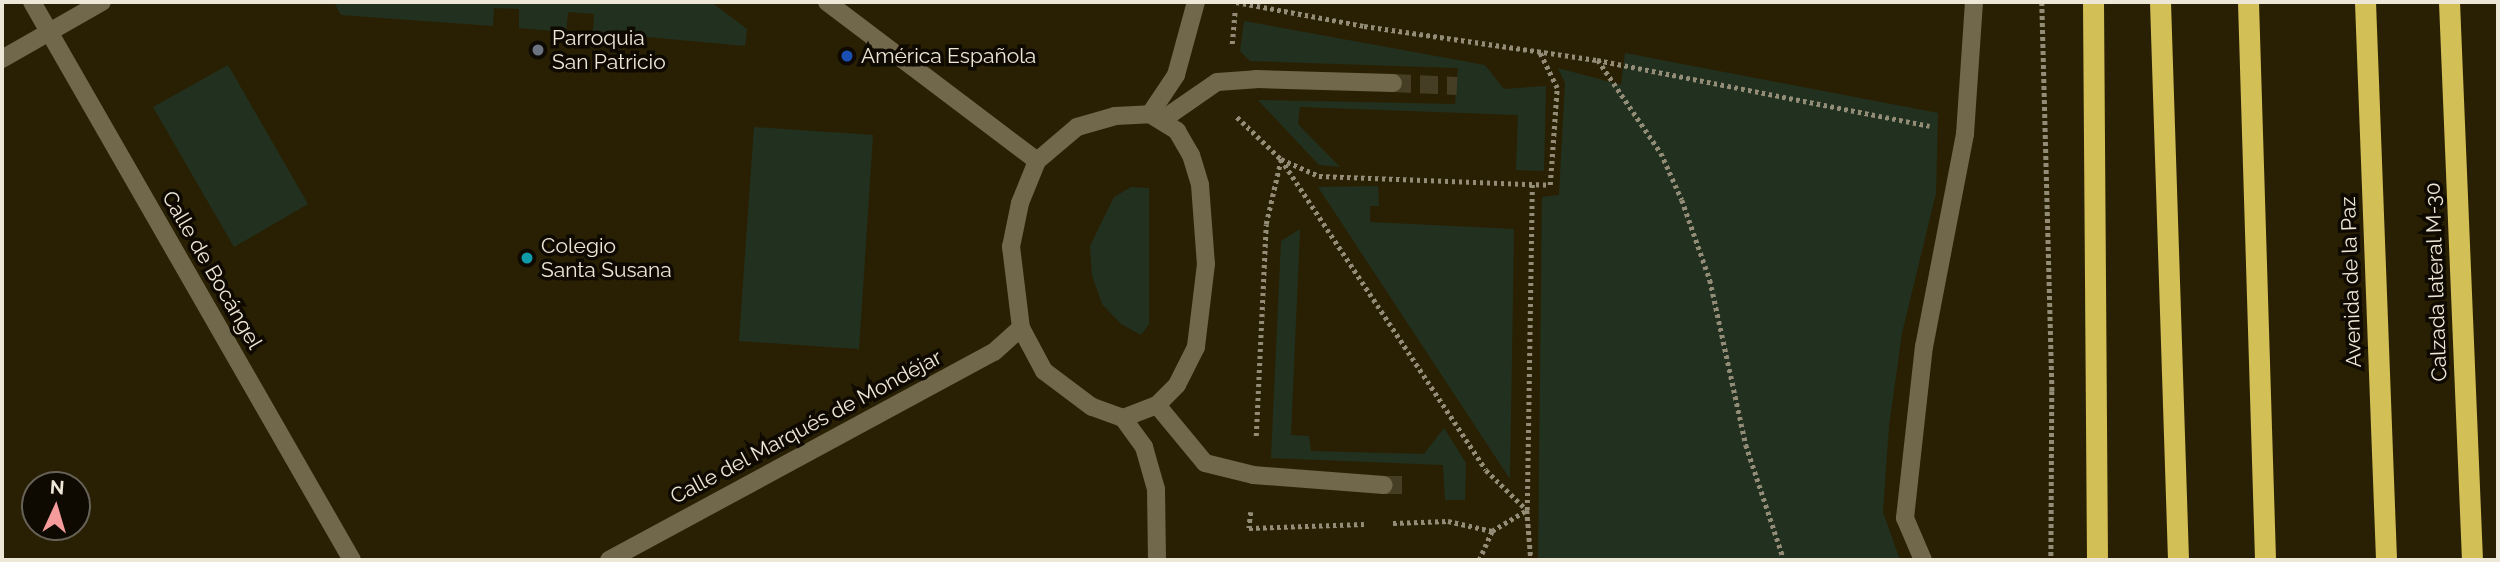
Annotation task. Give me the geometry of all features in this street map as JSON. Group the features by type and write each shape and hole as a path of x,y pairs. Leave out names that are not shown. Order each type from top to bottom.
{"highway":[{"path":"2093,2 2097,560"},
{"path":"2160,2 2178,560"},
{"path":"2248,2 2265,560"},
{"name":"Avenida de la Paz","path":"2365,2 2386,560"},
{"name":"Calzada lateral M-30","path":"2449,2 2472,560"}],"street":[{"name":"Calle de Bocángel","path":"32,2 352,560"},
{"path":"2,59 102,2"},
{"path":"827,2 1037,161"},
{"path":"1156,117 1176,75 1196,2"},
{"path":"1923,560 1905,518 1924,347 1965,134 1974,2"},
{"path":"1157,560 1156,489 1144,447 1123,418 1092,407 1044,371 1021,328 1011,247 1020,203 1037,161 1077,127 1115,116 1156,117 1217,82 1256,79 1393,83"},
{"path":"1123,418 1157,405 1177,385 1196,347 1206,264 1200,185 1191,155 1177,131 1156,117"},
{"name":"Calle del Marqués de Mondéjar","path":"609,560 994,352 1021,328"},
{"path":"1157,405 1205,463 1253,475 1384,485"}],"path":[{"path":"1236,2 1540,53 1597,60 1898,119"},
{"path":"2042,2 2052,391 2051,560"},
{"path":"1249,528 1266,224 1281,159 1319,176 1550,184 1557,88 1540,53"},
{"path":"1597,60 1661,153 1682,200 1710,280 1746,445 1784,560"},
{"path":"1531,560 1527,510 1532,183"},
{"path":"1301,185 1486,470 1527,510"},
{"path":"1479,560 1492,531 1527,510"}],"green space":[{"path":"334,2 711,2 747,29 745,46 593,32 594,14 568,12 566,32 519,28 519,9 494,8 493,26 341,15"},
{"path":"1244,21 1485,65 1504,89 1546,86 1544,171 1516,170 1518,115 1300,107 1298,124 1340,167 1319,165 1258,100 1455,104 1458,68 1250,61 1240,51"},
{"path":"1625,53 1938,113 1936,193 1902,333 1889,426 1883,512 1900,560 1538,560 1542,197 1559,195 1565,83 1558,68 1621,85"},
{"path":"228,65 308,204 234,247 153,107"},
{"path":"754,127 873,135 859,349 739,341"},
{"path":"1378,186 1379,206 1370,206 1370,222 1514,229 1510,479 1318,187"},
{"path":"1131,187 1149,188 1149,324 1141,335 1121,324 1102,304 1092,275 1090,246 1114,197"},
{"path":"1300,229 1291,435 1309,436 1311,451 1424,454 1444,428 1466,463 1465,500 1445,500 1443,465 1271,458 1281,241"}],"tunnel":[{"path":"1393,83 1457,86"},
{"path":"1384,485 1411,485"}],"place":[{"name":"Parroquia San Patricio","path":"538,50"},
{"name":"América Española","path":"847,56"},
{"name":"Colegio Santa Susana","path":"527,258"}]}
